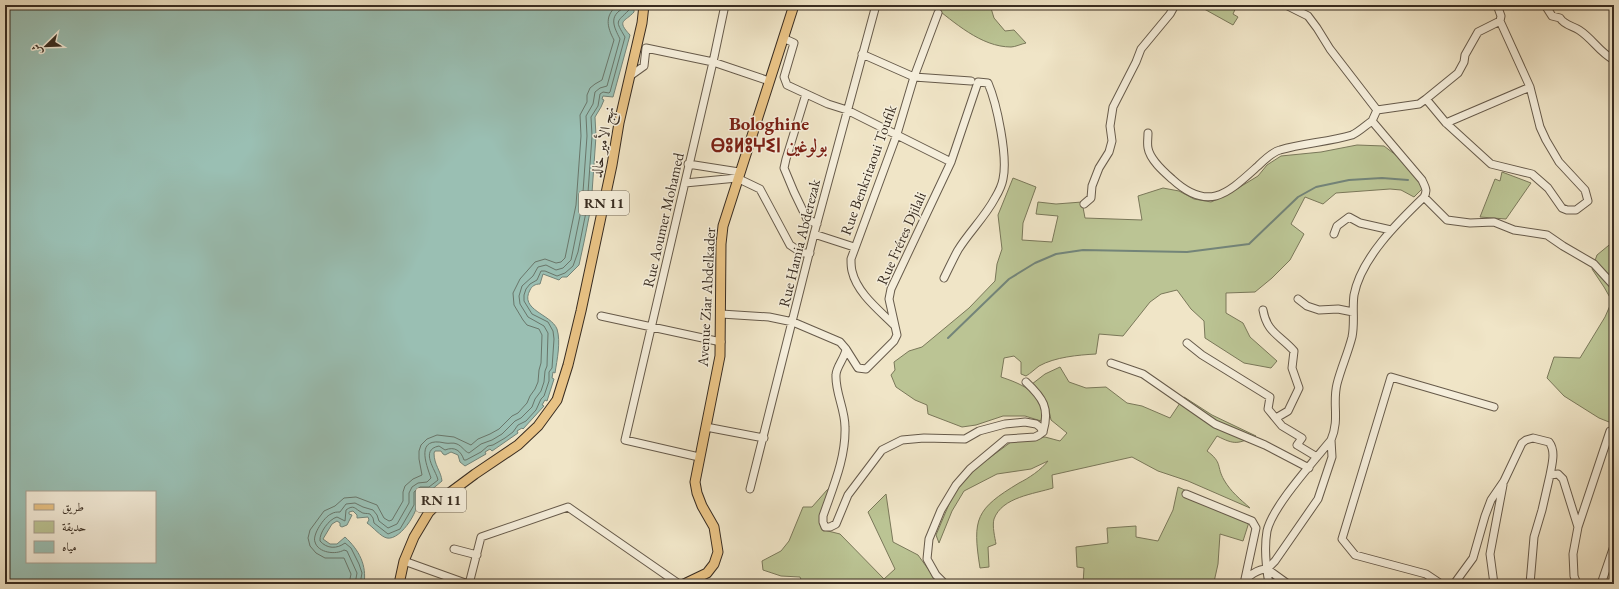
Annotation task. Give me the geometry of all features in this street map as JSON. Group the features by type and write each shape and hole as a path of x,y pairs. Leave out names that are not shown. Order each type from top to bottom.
{"main road":[{"name":"نهج الأمير خالد","path":"404,561 414,536 429,512 444,497 518,445 538,426 557,400 568,365 581,312 642,23 644,5"},
{"name":"Avenue Ziar Abdelkader","path":"684,584 707,573 716,558 717,546 714,527 702,506 697,494 695,482 720,356 722,226 794,5"},
{"name":"RN 11","path":"399,584 404,561"}],"street":[{"name":"Rue Aoumer Mohamed","path":"699,457 625,440 725,5"},
{"name":"Rue Hamia Abderezak","path":"750,489 814,234 876,5"},
{"path":"1084,204 1091,198 1092,186 1099,168 1109,152 1112,141 1110,126 1113,107 1136,62 1140,49 1170,14 1175,5"},
{"path":"1286,5 1308,16 1334,54 1377,110"},
{"path":"1426,99 1446,123 1492,164 1532,174 1548,188 1562,208 1576,210 1588,201 1585,190 1554,156 1540,126 1530,87 1500,21 1501,16 1497,5"},
{"path":"1545,5 1552,16 1560,18 1562,21 1580,31 1604,55 1614,60"},
{"name":"Rue Benkritaoui Toufik","path":"894,326 865,295 856,282 852,271 851,258 897,134 914,77 938,13"},
{"path":"1377,110 1419,104 1426,99 1458,73 1471,41 1478,32 1500,21"},
{"path":"783,38 794,43 784,77 784,81 787,85 828,104 847,110 951,162"},
{"path":"630,76 644,66 646,48 713,62 769,82"},
{"path":"862,54 914,77 988,83 992,92 1002,140 1003,178 995,198 984,217 958,250 944,278"},
{"name":"Rue Fréres Djilali","path":"846,349 858,368 866,368 894,341 896,335 889,299 891,289 951,162 975,81"},
{"path":"1446,123 1530,87"},
{"path":"806,94 784,168 808,219 817,224"},
{"path":"1148,133 1148,149 1154,160 1170,178 1193,194 1205,197 1217,196 1228,192 1264,160 1278,150 1353,134 1372,121 1377,110"},
{"path":"1269,584 1266,543 1270,522 1277,508 1331,440 1335,430 1336,418 1334,399 1337,384 1352,338 1354,326 1354,295 1359,278 1391,230 1424,197 1426,193 1426,188 1422,180 1372,121"},
{"path":"688,164 738,175 760,189 783,236 790,245 802,253 810,253"},
{"path":"685,183 738,175"},
{"path":"1424,197 1446,220 1470,223 1494,222 1514,230 1547,236 1594,264 1614,286"},
{"path":"1334,234 1337,226 1349,217 1360,223 1391,230"},
{"path":"814,234 854,247"},
{"path":"1298,299 1307,306 1319,310 1338,309 1353,312"},
{"path":"1263,310 1269,328 1294,351 1292,368 1299,388 1288,412 1276,418"},
{"path":"721,314 769,317 793,322 840,342 846,349 845,356 836,374 845,426 844,450 837,479 824,516 823,522 825,527 830,527 836,524 848,495 882,450 902,440 924,438 965,439 979,431 1005,424 1025,422 1036,424 1043,432"},
{"path":"601,316 721,342"},
{"path":"1187,343 1202,355 1270,397 1268,409 1282,426 1302,438 1297,445 1317,458"},
{"path":"1111,363 1143,374 1215,424 1265,445 1309,468"},
{"path":"1441,584 1426,574 1355,555 1342,539 1391,377 1494,407"},
{"path":"945,584 936,575 928,559 929,539 941,510 956,485 970,470 1006,439 1035,437 1043,432 1047,419 1045,408 1038,393 1026,382"},
{"path":"706,427 764,438"},
{"path":"1577,584 1574,576 1573,554 1578,527 1610,431"},
{"path":"1454,584 1473,558 1491,500 1504,481 1522,443 1533,438 1550,442 1553,446 1550,475 1534,537 1530,584"},
{"path":"1244,582 1261,569 1267,568 1275,561 1318,499 1332,458 1331,440"},
{"path":"1550,475 1558,474 1563,479 1578,527"},
{"path":"1494,584 1490,554 1504,481"},
{"path":"1186,494 1252,521 1255,524 1256,528 1244,582"},
{"path":"404,561 468,584 478,555 481,537 568,507 684,584"},
{"path":"1601,584 1614,546"},
{"path":"454,549 478,555"},
{"path":"1267,568 1278,584"},
{"path":"1267,568 1288,584"}],"green space":[{"path":"932,5 990,5 994,18 1005,31 1014,30 1026,43 1011,47 989,43 959,26"},
{"path":"1197,5 1237,5 1233,14 1238,17 1233,25"},
{"path":"1357,145 1384,146 1405,162 1421,179 1422,189 1414,197 1401,190 1390,189 1336,193 1323,204 1305,197 1291,224 1304,234 1290,260 1255,292 1226,293 1226,313 1243,323 1250,337 1277,361 1271,368 1244,363 1205,338 1204,321 1191,309 1177,290 1161,294 1150,302 1123,336 1099,334 1096,354 1052,360 1039,366 1026,376 1021,374 1021,362 1014,356 1004,358 1001,377 1017,383 1037,397 1042,412 1041,421 1025,416 1003,416 976,425 962,427 928,414 927,405 915,400 896,387 891,375 895,370 894,362 909,351 922,347 969,308 995,281 997,264 1002,249 998,215 1013,178 1036,187 1023,223 1022,240 1052,242 1058,216 1036,214 1038,202 1056,204 1082,202 1085,218 1142,220 1138,196 1163,188 1179,191 1194,199 1211,202 1230,193 1258,176 1267,165 1281,156 1321,152"},
{"path":"1502,172 1531,183 1506,219 1480,217 1495,179 1500,181"},
{"path":"1614,241 1614,424 1599,418 1564,396 1547,378 1554,357 1580,358 1605,317 1612,301 1592,269 1597,255"},
{"path":"1060,367 1069,382 1086,388 1106,387 1127,403 1142,406 1170,418 1184,397 1212,415 1256,436 1240,442 1232,442 1217,436 1207,451 1217,462 1224,480 1230,488 1250,508 1188,481 1158,471 1132,457 1052,475 1053,488 1019,498 1004,506 998,512 993,522 996,544 988,547 989,567 980,568 977,526 980,516 994,500 1035,474 1048,461 1031,469 997,474 964,491 952,511 939,543 936,535 955,490 966,470 984,462 1015,439 1045,437 1060,441 1067,433 1051,420 1045,400 1032,384 1045,374"},
{"path":"832,487 822,508 821,517 824,530 840,534 884,579 895,569 868,512 886,494 893,542 918,555 939,584 803,584 800,577 781,576 763,570 762,561 781,551 789,541 803,507 812,507 827,490"},
{"path":"1178,487 1250,519 1243,541 1220,534 1218,564 1214,582 1234,584 1083,584 1084,568 1077,567 1076,547 1108,543 1107,528 1136,526 1136,537 1158,541 1173,510"}],"water":[{"path":"5,5 634,5 634,12 623,22 623,26 630,35 613,97 603,96 602,99 604,100 595,117 596,136 591,207 579,265 567,277 562,277 559,280 543,274 540,284 532,287 528,297 532,307 554,324 558,334 559,340 555,373 553,372 552,378 554,379 547,401 545,400 542,405 544,406 523,429 522,428 517,431 518,433 492,451 490,449 485,452 486,454 465,466 460,462 458,455 451,452 445,455 441,451 435,451 435,461 442,481 430,491 421,491 417,495 417,507 410,522 404,529 393,537 387,538 382,536 367,523 369,520 368,517 357,518 357,515 353,511 349,512 349,514 352,515 347,525 342,527 337,521 332,524 323,539 330,544 337,544 345,537 350,542 361,558 363,564 365,577 364,584 5,584"}],"waterway":[{"path":"948,338 1009,279 1035,263 1056,254 1083,250 1187,252 1249,244 1298,197 1316,187 1349,180 1382,178 1408,180"}],"district":[{"name":"Bologhine ⴱⵓⵍⵓⵖⵉⵏ بولوغين","path":"769,134"}]}
